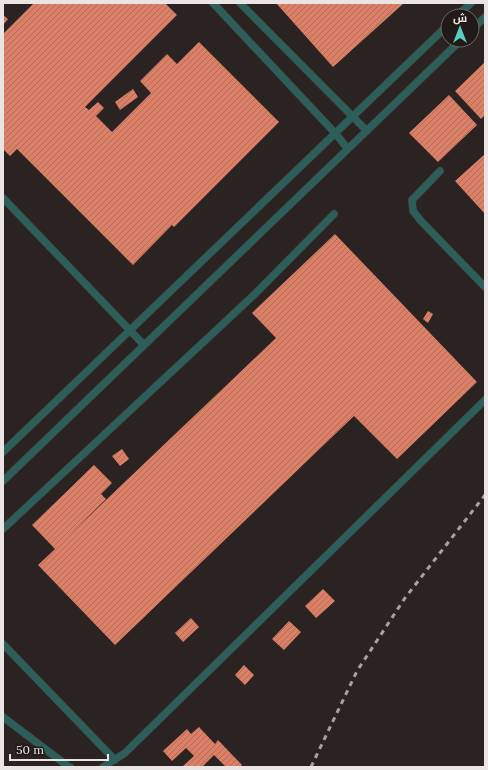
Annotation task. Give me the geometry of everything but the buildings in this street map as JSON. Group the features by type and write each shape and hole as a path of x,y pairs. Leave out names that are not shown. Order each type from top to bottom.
{"lane":[{"path":"213,3 335,133 348,149"},
{"path":"240,3 367,131"},
{"path":"3,452 440,32"},
{"path":"3,481 453,48"},
{"path":"440,172 412,200 414,212 485,287"},
{"path":"3,198 144,345"},
{"path":"3,529 255,294 334,214"},
{"path":"103,767 125,753 485,400"},
{"path":"3,644 115,760"},
{"path":"3,717 70,767"}],"railway":[{"path":"311,767 357,671 405,598 485,495"}]}
